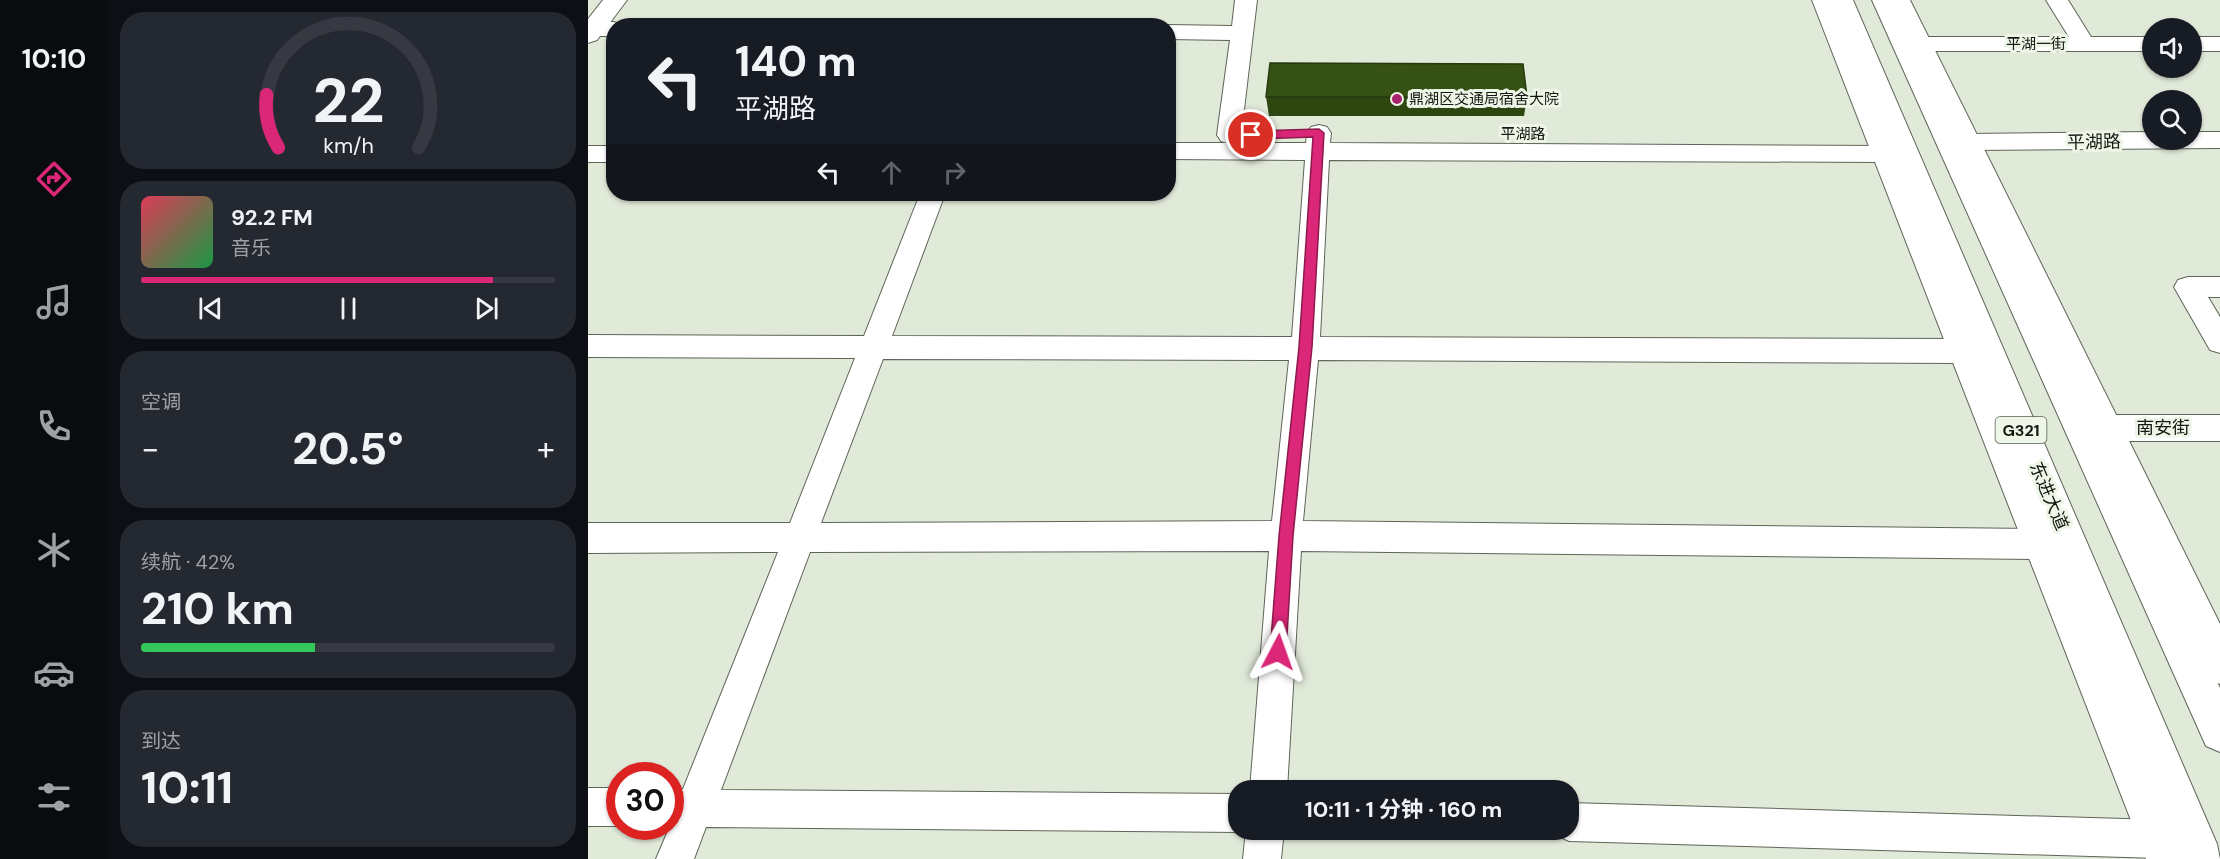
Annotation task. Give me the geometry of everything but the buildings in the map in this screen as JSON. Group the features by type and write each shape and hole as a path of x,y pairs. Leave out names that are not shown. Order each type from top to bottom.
{"main road":[{"path":"595,31 615,0"},
{"path":"1824,0 2163,849"},
{"name":"东进大道","path":"1841,0 2202,859"},
{"name":"G321","path":"1884,0 2220,732"},
{"path":"1898,0 2220,665"}],"street":[{"path":"1229,135 1246,0"},
{"path":"2057,0 2084,44"},
{"path":"1176,32 1241,33"},
{"name":"平湖一街","path":"1919,44 2142,44"},
{"path":"2202,44 2220,44"},
{"path":"1176,135 1229,135 1318,142"},
{"path":"588,137 606,137"},
{"name":"平湖路","path":"1972,150 2220,140"},
{"path":"1269,780 1286,536 1305,347 1318,142"},
{"path":"1176,151 1318,142 1881,145"},
{"name":"平湖路","path":"1972,150 2220,155"},
{"path":"588,154 606,154"},
{"path":"684,806 799,537 930,201"},
{"path":"2220,287 2188,287 2220,342"},
{"path":"588,346 1963,351"},
{"name":"南安街","path":"2105,428 2220,428"},
{"path":"588,538 1286,536 2041,544"},
{"path":"588,807 606,807"},
{"path":"684,808 1228,813"},
{"path":"1579,822 2163,849"},
{"path":"675,859 678,840"},
{"path":"1262,859 1264,840"}],"place":[{"name":"鼎湖区交通局宿舍大院","path":"1397,99"}],"route":[{"path":"1251,135 1319,133 1305,347 1286,536 1278,652"}]}
